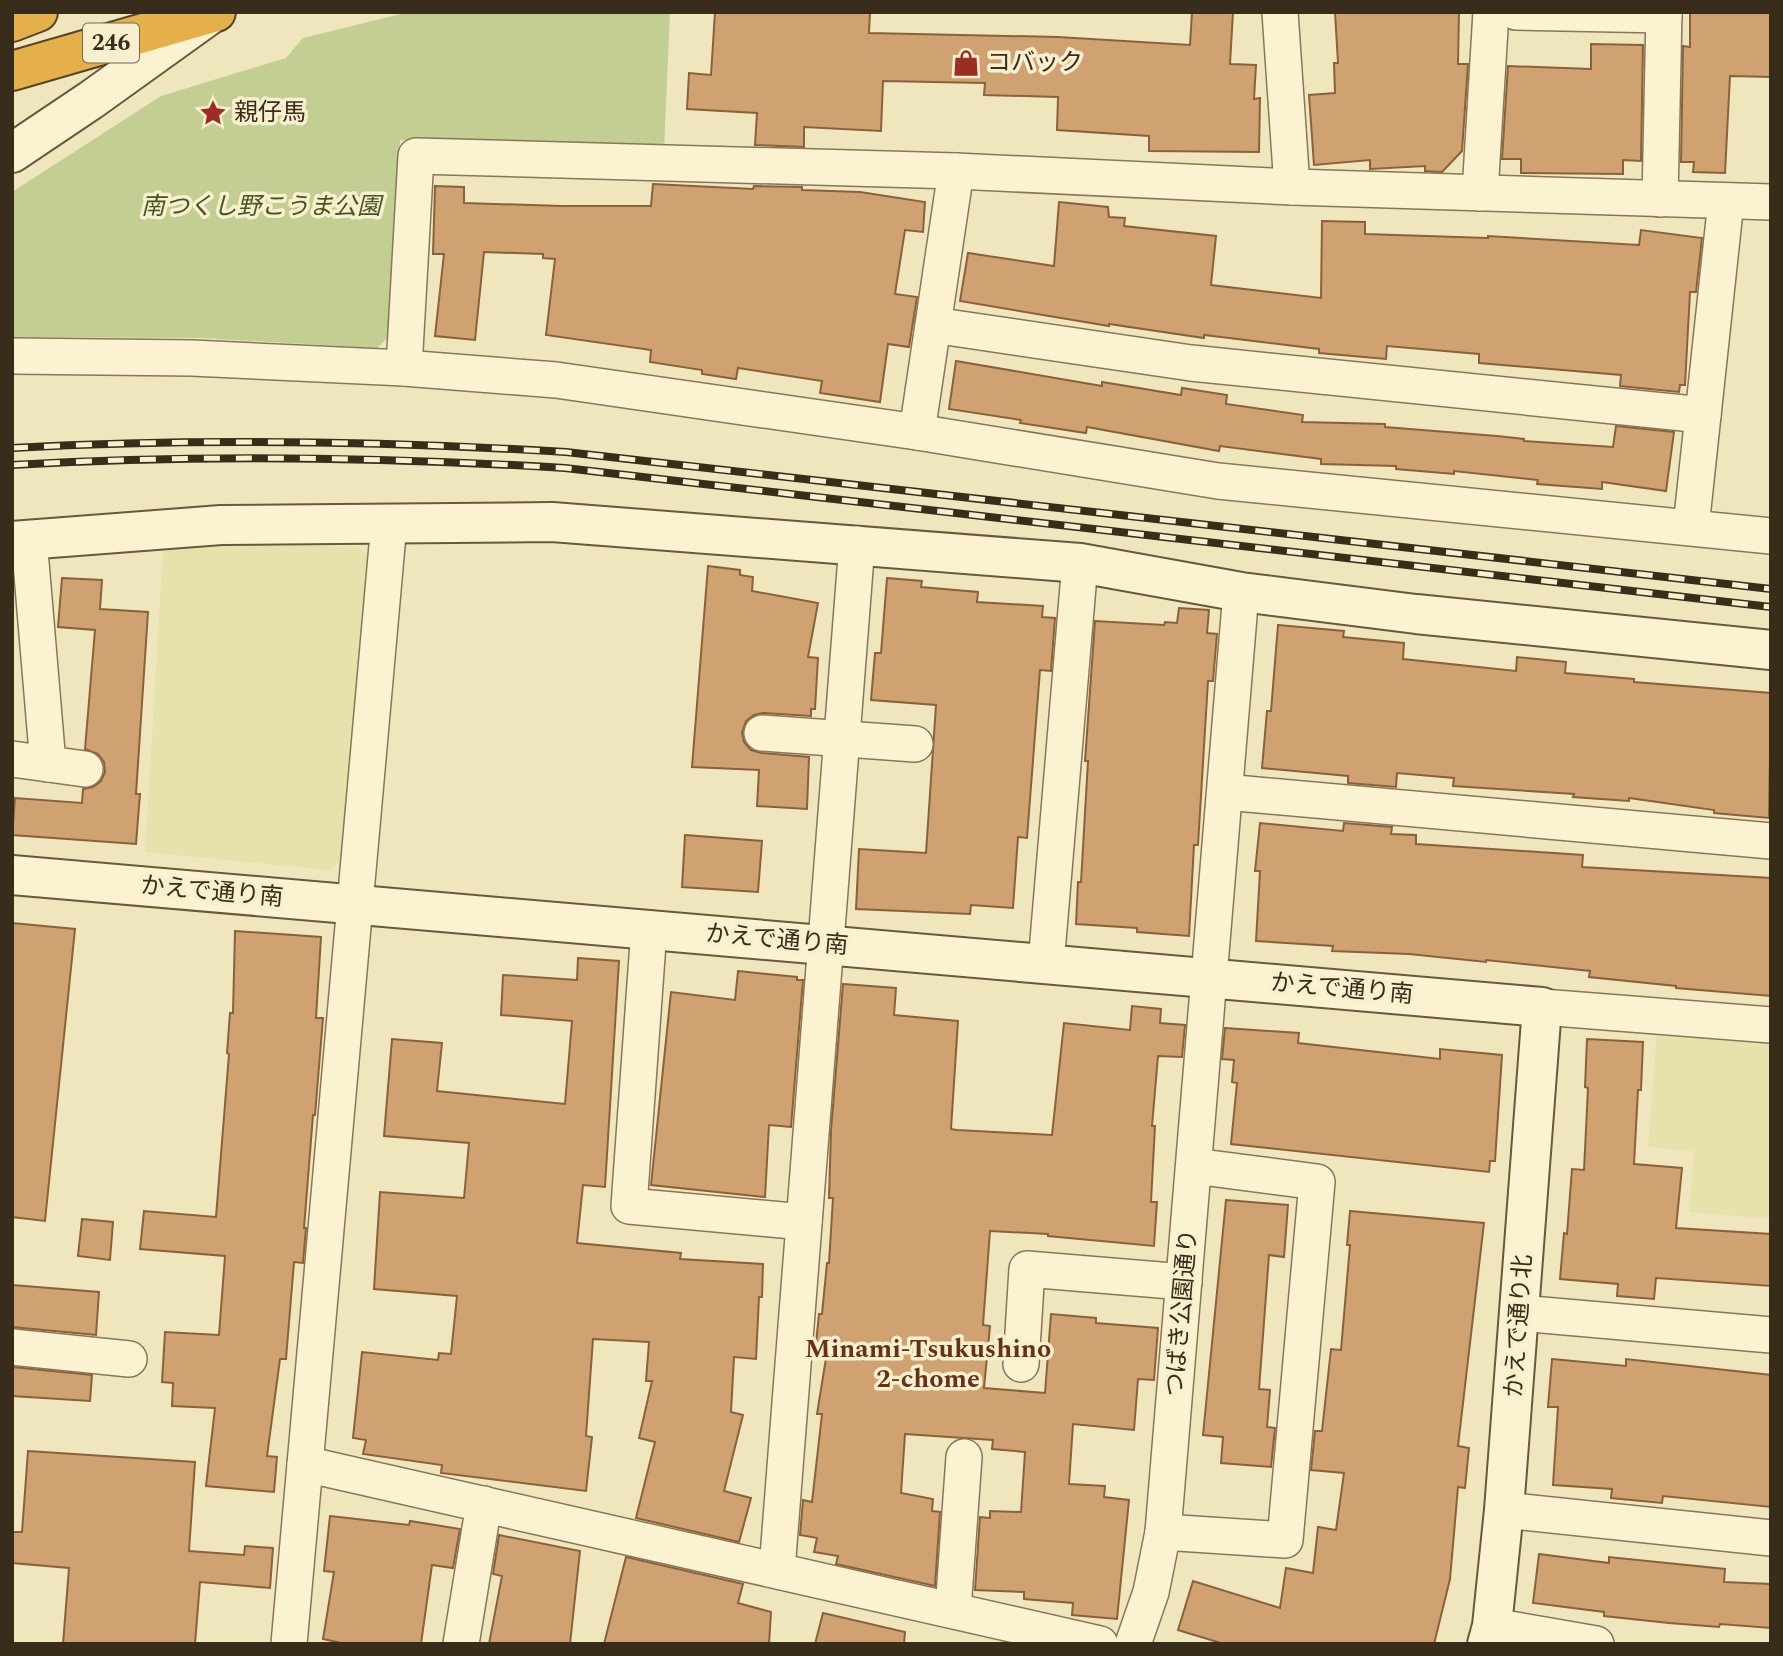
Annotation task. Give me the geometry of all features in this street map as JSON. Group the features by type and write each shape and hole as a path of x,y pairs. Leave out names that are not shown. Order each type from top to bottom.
{"highway":[{"path":"12,22 38,12"},
{"name":"246","path":"12,71 213,13"}],"street":[{"path":"1280,12 1292,187"},
{"path":"1480,193 1491,12"},
{"path":"1516,12 1664,13 1660,199"},
{"path":"12,153 213,13"},
{"path":"404,368 416,156 956,171 1292,187 1771,202"},
{"path":"917,432 956,171"},
{"path":"1691,527 1726,201"},
{"path":"933,325 1191,363 1703,415"},
{"path":"12,356 192,358 404,368 556,380 917,432 1218,481 1771,536"},
{"path":"48,764 21,540 221,525 552,522 857,544 1080,563 1241,592 1416,614 1771,650"},
{"path":"289,1644 388,523"},
{"path":"778,1570 857,544"},
{"path":"1046,964 1080,563"},
{"name":"つばき公園通り","path":"1133,1644 1151,1592 1163,1532 1241,592"},
{"path":"762,733 915,744"},
{"path":"12,759 85,769"},
{"path":"1225,792 1771,841"},
{"name":"かえで通り南","path":"12,875 1542,1007"},
{"path":"649,929 629,1206 804,1222"},
{"path":"1542,1007 1771,1025"},
{"name":"かえで通り北","path":"1489,1635 1504,1510 1542,1007"},
{"path":"1163,1532 1285,1541 1317,1182 1194,1166"},
{"path":"1021,1364 1027,1269 1184,1282"},
{"path":"1520,1314 1771,1335"},
{"path":"12,1347 129,1359"},
{"path":"953,1610 964,1457"},
{"path":"305,1464 1100,1644"},
{"path":"461,1644 484,1504"},
{"path":"1504,1510 1771,1538"},
{"path":"1489,1635 1596,1644"}],"shaded area":[{"path":"209,546 358,546 368,555 340,862 328,870 145,852 163,551"},
{"path":"1657,1031 1771,1040 1771,1219 1689,1212 1694,1151 1648,1147"}],"green space":[{"name":"南つくし野こうま公園","path":"409,12 670,12 664,149 400,140 388,337 377,348 200,338 12,337 12,192 161,96 286,58 303,38"}],"building":[{"path":"715,12 870,12 869,33 1058,37 1190,45 1192,12 1233,12 1230,64 1256,65 1254,99 1260,98 1259,152 1149,151 1149,136 1057,130 1058,97 984,95 985,83 883,81 881,131 804,127 804,147 755,145 757,113 687,109 689,73 711,75"},
{"path":"1335,12 1459,12 1458,64 1468,64 1462,151 1442,172 1425,171 1425,166 1370,169 1370,160 1314,165 1309,95 1335,93 1334,63 1338,63"},
{"path":"1690,12 1771,12 1771,77 1730,76 1725,173 1693,172 1694,162 1681,162 1683,46 1690,47"},
{"path":"1591,44 1643,45 1641,161 1623,160 1623,174 1521,173 1521,159 1502,159 1508,66 1591,69"},
{"path":"653,184 753,189 754,186 802,187 802,190 860,192 925,202 923,232 905,230 895,294 917,297 909,347 888,344 880,402 820,393 822,381 738,368 736,379 702,374 702,370 650,362 651,350 546,335 555,259 543,258 543,254 484,252 475,340 435,336 444,254 433,254 435,186 464,187 464,203 651,206"},
{"path":"1059,202 1108,207 1109,217 1125,218 1124,226 1216,236 1211,285 1321,298 1322,221 1365,222 1365,234 1488,236 1639,245 1641,230 1702,238 1696,292 1690,292 1685,385 1680,385 1679,392 1620,386 1621,375 1479,363 1479,354 1387,346 1386,359 1319,353 1319,349 1109,326 960,301 968,253 1054,266"},
{"path":"956,361 1102,386 1102,382 1181,395 1182,388 1227,395 1226,404 1303,415 1302,422 1385,424 1385,427 1613,447 1616,426 1674,432 1666,491 1602,482 1602,489 1537,484 1538,480 1454,471 1454,474 1396,469 1396,466 1321,464 1321,459 1220,446 1219,451 1087,427 1086,433 1020,423 1021,420 949,409"},
{"path":"708,566 740,570 740,575 753,577 752,591 818,603 808,657 818,658 815,709 811,709 811,716 763,713 754,715 746,721 742,732 744,742 751,750 809,757 807,809 757,806 759,770 692,767"},
{"path":"62,578 102,580 100,609 148,612 136,794 140,794 136,844 12,835 15,798 82,803 83,789 93,787 101,781 105,772 104,762 98,754 85,749 95,630 58,627"},
{"path":"887,578 922,581 921,587 978,592 977,602 1043,606 1042,617 1055,618 1051,671 1040,670 1027,838 1018,837 1013,908 971,905 970,914 856,909 859,849 926,853 936,705 871,700 875,653 881,653"},
{"path":"1179,608 1209,610 1207,633 1217,634 1213,681 1208,681 1198,845 1194,845 1189,936 1137,932 1137,928 1076,924 1078,882 1081,882 1088,761 1085,761 1095,621 1164,625 1165,622 1177,623"},
{"path":"1278,625 1344,631 1343,637 1404,643 1403,659 1516,671 1517,657 1566,662 1565,673 1634,679 1634,682 1771,693 1769,818 1714,813 1714,810 1629,798 1629,801 1573,797 1574,794 1453,786 1454,778 1397,773 1396,787 1348,783 1348,776 1262,768 1267,711 1271,711"},
{"path":"1260,823 1343,831 1344,823 1392,827 1391,834 1416,835 1416,844 1583,855 1582,867 1771,878 1771,996 1589,977 1590,971 1409,954 1332,951 1333,946 1256,941 1260,871 1255,871"},
{"path":"685,835 762,841 758,892 682,887"},
{"path":"12,923 75,929 45,1221 12,1217"},
{"path":"235,931 321,937 316,1018 323,1018 303,1263 294,1262 286,1359 280,1359 267,1456 277,1457 274,1492 206,1486 215,1408 172,1406 173,1383 162,1382 165,1332 219,1335 225,1256 140,1249 144,1211 216,1217 230,1013 233,1013"},
{"path":"578,958 619,961 605,1187 583,1185 577,1243 681,1253 680,1259 763,1264 756,1359 734,1357 731,1412 743,1415 724,1491 751,1498 739,1542 636,1518 655,1442 639,1438 652,1381 646,1381 649,1342 593,1339 586,1436 592,1437 586,1491 441,1473 442,1465 363,1454 366,1440 353,1438 362,1352 438,1360 439,1353 451,1354 457,1296 374,1289 380,1192 464,1198 469,1143 384,1136 392,1039 442,1043 437,1091 565,1104 572,1021 501,1015 503,975 577,980"},
{"path":"738,971 797,977 797,980 803,980 791,1127 769,1125 765,1197 651,1185 671,992 735,1000"},
{"path":"843,984 896,988 894,1015 958,1021 951,1129 957,1130 1052,1135 1064,1023 1130,1030 1132,1006 1161,1009 1160,1023 1185,1025 1182,1057 1158,1056 1152,1126 1155,1126 1151,1202 1157,1202 1154,1246 1048,1234 990,1231 983,1325 990,1326 984,1388 1045,1393 1051,1314 1096,1318 1096,1323 1158,1328 1154,1380 1138,1379 1134,1430 1073,1424 1069,1484 1105,1486 1104,1497 1129,1500 1117,1619 1072,1615 1073,1603 1024,1599 1024,1592 975,1590 980,1517 990,1518 990,1511 1021,1512 1025,1452 992,1449 993,1440 905,1434 901,1493 933,1499 932,1511 940,1512 935,1586 836,1564 838,1556 814,1552 817,1538 800,1535 803,1500 812,1502 822,1414 817,1414 828,1346 816,1344 829,1263 833,1198 829,1198 831,1131"},
{"path":"1225,1028 1299,1033 1298,1043 1440,1059 1440,1049 1502,1055 1495,1161 1490,1161 1489,1172 1231,1144 1237,1083 1232,1082 1234,1060 1222,1059"},
{"path":"1587,1039 1643,1042 1634,1164 1682,1168 1676,1228 1771,1234 1771,1286 1656,1278 1654,1299 1617,1296 1618,1284 1560,1279 1572,1169 1584,1170 1588,1088 1585,1087"},
{"path":"1226,1200 1288,1205 1284,1257 1269,1255 1259,1389 1270,1390 1267,1427 1275,1428 1271,1467 1221,1463 1223,1437 1203,1435"},
{"path":"1350,1211 1484,1223 1458,1446 1469,1448 1465,1488 1458,1487 1450,1579 1434,1644 1224,1644 1178,1630 1193,1581 1280,1608 1286,1568 1313,1573 1318,1527 1336,1530 1344,1473 1311,1470 1315,1431 1322,1431 1331,1349 1341,1350 1350,1245 1347,1245"},
{"path":"82,1219 113,1222 110,1260 78,1256"},
{"path":"12,1285 99,1292 96,1335 12,1327"},
{"path":"1552,1359 1626,1366 1626,1359 1771,1375 1771,1507 1663,1496 1662,1503 1611,1498 1612,1489 1553,1485 1558,1407 1548,1407"},
{"path":"12,1367 92,1375 90,1401 12,1396"},
{"path":"28,1451 195,1462 189,1551 244,1555 245,1546 273,1548 270,1588 200,1582 195,1644 63,1644 69,1568 12,1563 12,1532 22,1532"},
{"path":"330,1516 409,1525 410,1521 460,1529 453,1568 432,1565 421,1644 346,1644 323,1639 334,1572 324,1571"},
{"path":"499,1535 580,1551 570,1644 489,1644 502,1576 493,1574"},
{"path":"1539,1554 1609,1563 1609,1557 1725,1569 1724,1582 1771,1584 1771,1628 1669,1623 1604,1616 1604,1612 1533,1603"},
{"path":"626,1557 743,1584 738,1603 771,1612 769,1644 604,1644"},
{"path":"823,1613 905,1632 904,1644 815,1644"}],"railway":[{"path":"12,448 289,442 566,452 1771,589"},
{"path":"12,465 151,459 289,458 565,468 1771,607"}],"place":[{"name":"コバック","path":"966,63"},
{"name":"親仔馬","path":"213,113"}],"district":[{"name":"Minami-Tsukushino 2-chome","path":"928,1364"}]}
